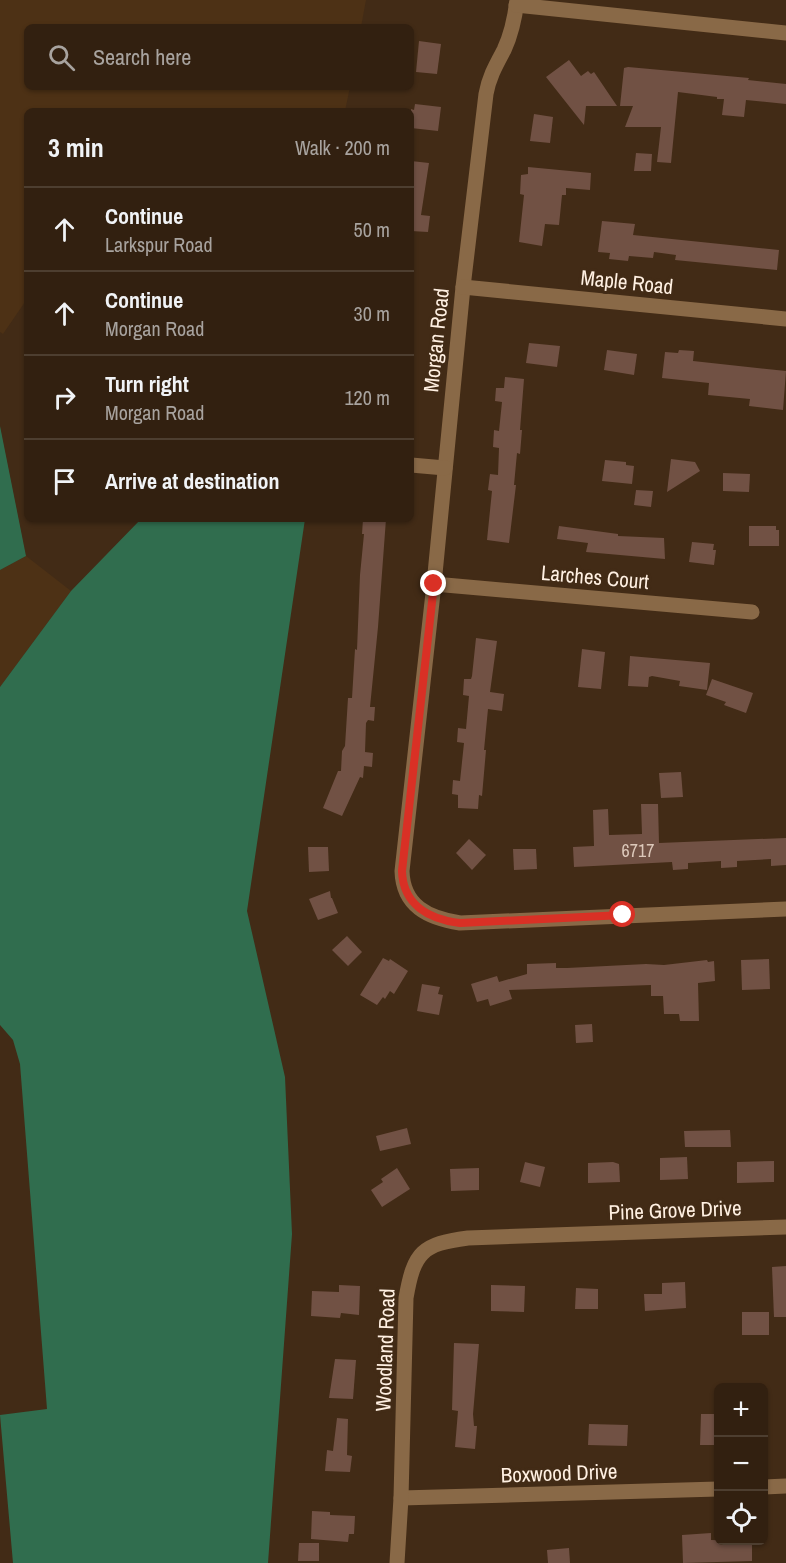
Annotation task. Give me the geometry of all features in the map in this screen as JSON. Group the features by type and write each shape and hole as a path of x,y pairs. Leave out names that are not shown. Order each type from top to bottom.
{"street":[{"path":"517,3 786,33"},
{"name":"Morgan Road","path":"517,3 512,28 490,77 486,94 463,287 402,879 405,890 420,910 444,921 479,923 786,909"},
{"name":"Maple Road","path":"463,287 786,319"},
{"path":"414,465 445,468"},
{"name":"Larches Court","path":"434,584 752,612"},
{"name":"Pine Grove Drive","path":"566,1234 786,1227"},
{"name":"Woodland Road","path":"397,1563 406,1298 411,1270 428,1247 442,1241 566,1234"},
{"path":"768,1487 786,1486"},
{"name":"Boxwood Drive","path":"401,1498 714,1489"}],"shaded area":[{"path":"0,0 366,0 362,24 24,24 24,90 349,90 346,108 24,108 24,303 3,334 0,332"},
{"path":"26,556 71,591 0,687 0,570"}],"green space":[{"path":"0,426 26,556 0,570"},
{"path":"138,522 305,522 247,911 285,1077 292,1234 268,1563 13,1563 0,1415 47,1409 20,1064 13,1040 0,1025 0,687 71,591"}],"building":[{"path":"419,41 441,44 437,74 416,72"},
{"path":"569,60 581,76 588,71 591,74 594,72 617,106 586,106 584,125 546,77"},
{"path":"624,68 749,78 748,80 786,84 786,104 746,100 744,117 722,115 724,99 678,92 671,163 657,162 661,127 625,127 633,106 620,106"},
{"path":"415,104 441,107 438,131 414,128"},
{"path":"534,114 553,117 550,143 530,141"},
{"path":"636,153 652,154 651,171 634,171"},
{"path":"414,161 429,163 421,215 430,216 428,232 414,231"},
{"path":"528,167 591,173 590,190 566,188 566,195 562,195 559,225 545,224 542,246 519,242 524,195 520,194 521,175 528,174"},
{"path":"602,221 635,224 633,235 779,250 777,270 675,260 676,255 654,252 653,258 629,256 628,261 609,259 610,253 598,252"},
{"path":"529,343 560,346 557,367 526,363"},
{"path":"607,350 637,354 634,375 604,370"},
{"path":"679,350 694,351 693,361 786,371 783,410 749,406 750,399 708,395 709,383 662,378 665,352 678,353"},
{"path":"505,377 524,379 520,454 517,453 514,485 516,485 509,543 487,540 492,491 488,490 490,474 498,475 499,448 493,447 494,430 499,431 502,402 495,401 496,388 504,388"},
{"path":"671,459 695,462 700,471 667,492"},
{"path":"605,460 626,462 626,465 634,466 632,484 602,481"},
{"path":"723,473 750,474 749,492 723,491"},
{"path":"636,490 653,491 651,507 634,505"},
{"path":"363,522 386,522 370,707 375,707 374,721 368,720 366,723 365,752 373,753 372,767 364,766 363,778 360,777 342,816 323,808 338,771 341,771 348,698 352,698 355,649 357,650 364,534 362,534"},
{"path":"559,526 618,534 618,536 664,538 665,559 586,552 588,543 557,539"},
{"path":"749,526 776,526 776,530 779,530 779,546 749,546"},
{"path":"692,542 714,544 713,550 716,550 714,565 689,562"},
{"path":"476,638 497,641 490,692 504,694 502,711 488,709 482,796 479,795 478,809 458,808 458,795 452,794 453,780 460,781 464,743 457,742 458,728 466,729 469,696 463,695 464,679 471,679 472,676"},
{"path":"582,649 605,652 601,689 578,687"},
{"path":"630,656 710,663 707,690 679,686 680,681 652,676 649,677 648,687 628,686"},
{"path":"712,679 753,693 746,713 724,705 726,702 706,695"},
{"path":"681,772 683,797 661,798 659,773"},
{"path":"641,804 658,804 659,843 786,838 786,865 771,866 771,859 737,861 737,867 721,868 721,861 688,863 688,869 673,870 672,862 574,867 573,847 594,846 593,810 608,809 609,835 642,834"},
{"path":"469,839 486,855 472,870 456,853"},
{"path":"308,847 328,847 329,871 309,872"},
{"path":"513,849 536,849 537,869 514,870"},
{"path":"330,891 338,913 318,920 309,899"},
{"path":"347,936 362,952 348,966 332,950"},
{"path":"383,958 389,961 390,959 408,971 394,994 390,991 377,1005 360,995"},
{"path":"769,959 770,989 742,990 741,960"},
{"path":"707,960 708,962 714,961 715,981 698,983 699,1021 680,1021 679,1014 664,1014 663,996 651,996 651,985 509,990 512,999 490,1006 488,999 477,1002 471,984 497,976 499,982 527,974 527,964 556,963 556,968 567,968 664,965"},
{"path":"422,984 440,987 438,994 443,995 439,1015 417,1011"},
{"path":"592,1024 593,1042 576,1043 575,1025"},
{"path":"407,1128 411,1144 380,1151 376,1136"},
{"path":"730,1130 731,1147 685,1147 684,1131"},
{"path":"687,1157 688,1179 660,1180 660,1158"},
{"path":"774,1161 774,1182 737,1183 737,1162"},
{"path":"525,1162 545,1167 540,1187 520,1182"},
{"path":"613,1162 619,1164 620,1182 588,1183 588,1163"},
{"path":"397,1168 410,1189 382,1207 371,1190 383,1182 381,1179"},
{"path":"479,1168 479,1190 451,1191 450,1169"},
{"path":"786,1266 786,1317 774,1317 772,1267"},
{"path":"685,1282 686,1308 645,1311 644,1294 662,1294 662,1283"},
{"path":"339,1285 360,1286 359,1315 341,1313 340,1318 311,1316 312,1291 339,1292"},
{"path":"491,1285 525,1286 524,1312 491,1311"},
{"path":"576,1288 598,1289 598,1309 575,1309"},
{"path":"742,1312 769,1312 769,1335 742,1335"},
{"path":"454,1343 479,1344 473,1414 474,1426 477,1426 475,1449 455,1447 458,1411 452,1410"},
{"path":"335,1359 356,1360 353,1399 329,1398"},
{"path":"701,1414 714,1414 714,1445 700,1445"},
{"path":"337,1418 348,1419 347,1455 352,1456 350,1472 325,1471 327,1450 333,1451"},
{"path":"589,1424 628,1425 627,1446 588,1445"},
{"path":"312,1511 330,1512 330,1515 355,1516 354,1534 349,1534 348,1542 311,1539"},
{"path":"711,1533 714,1545 752,1545 752,1561 683,1563 682,1535"},
{"path":"299,1543 319,1543 319,1561 298,1561"},
{"path":"569,1548 570,1563 548,1563 547,1550"}],"route":[{"path":"434,584 402,871 405,890 420,910 444,921 460,923 623,915"}]}
